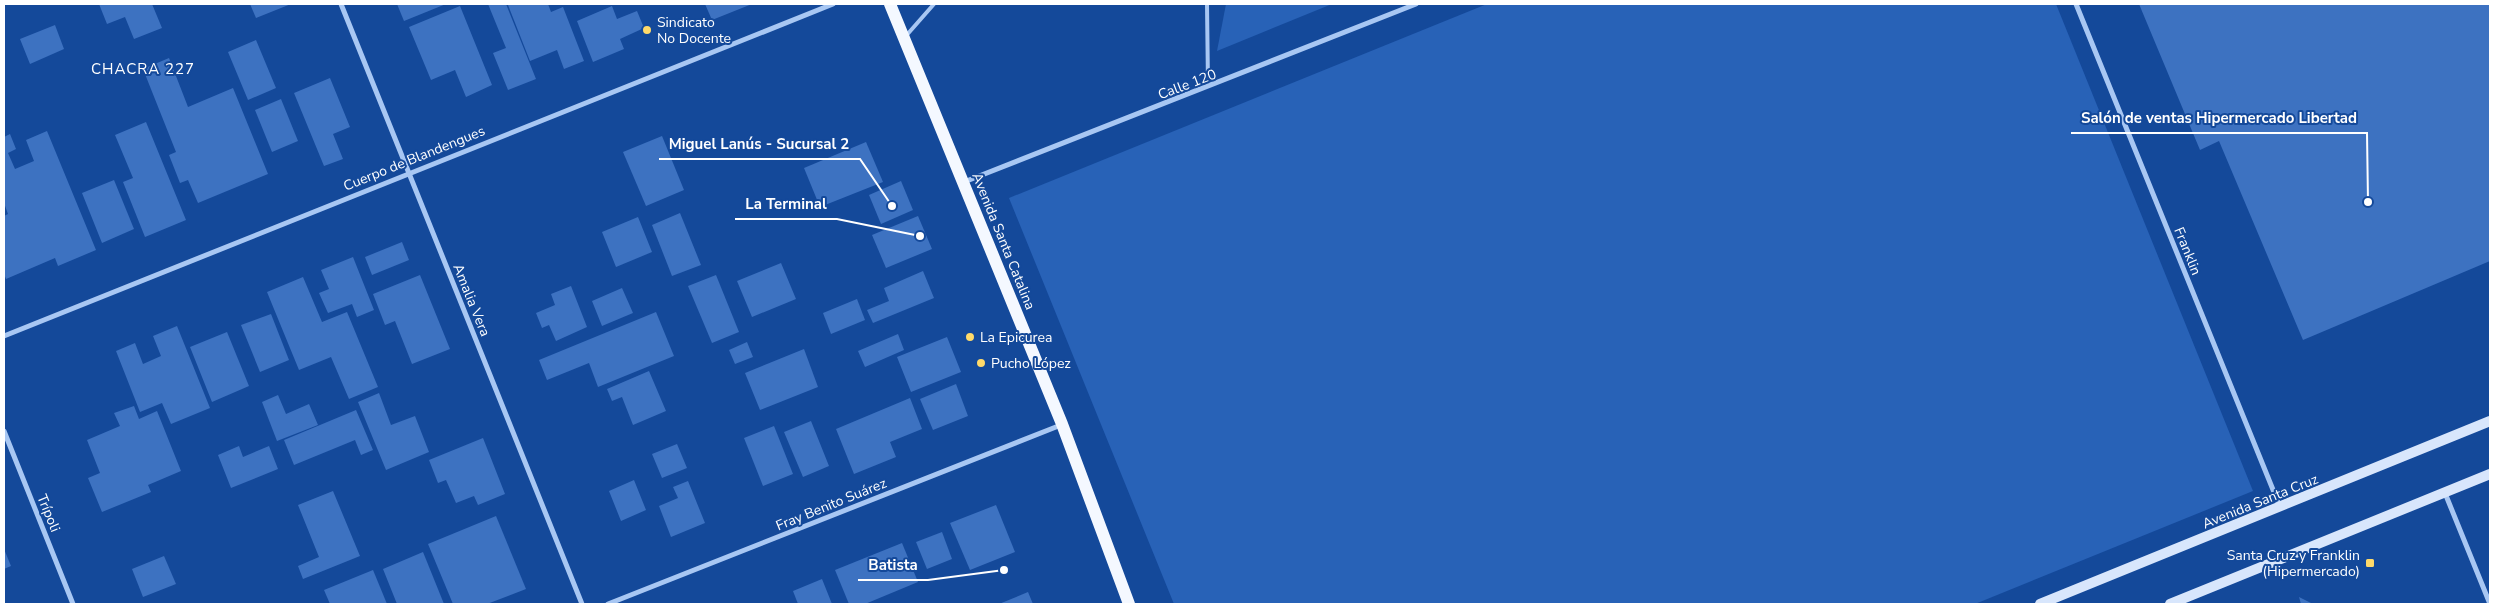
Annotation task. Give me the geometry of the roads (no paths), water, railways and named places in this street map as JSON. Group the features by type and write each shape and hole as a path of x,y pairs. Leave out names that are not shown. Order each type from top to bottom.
{"main road":[{"name":"Avenida Santa Catalina","path":"890,4 1062,424 1129,604"},
{"name":"Avenida Santa Cruz","path":"2040,604 2490,421"},
{"path":"2170,604 2490,474"}],"street":[{"name":"Amalia Vera","path":"341,4 582,604"},
{"name":"Cuerpo de Blandengues","path":"4,336 409,172 833,4"},
{"name":"Calle 120","path":"964,182 1208,88 1416,4"},
{"name":"Franklin","path":"2076,4 2280,508"},
{"name":"Fray Benito Suárez","path":"608,604 1062,424"},
{"name":"Trípoli","path":"4,430 73,604"},
{"path":"2445,493 2490,604"}],"lane":[{"path":"904,38 934,4"},
{"path":"1207,4 1208,88"}],"place":[{"name":"Sindicato No Docente","path":"647,30"},
{"name":"Salón de ventas Hipermercado Libertad","path":"2368,202"},
{"name":"Miguel Lanús - Sucursal 2","path":"892,206"},
{"name":"La Terminal","path":"920,236"},
{"name":"La Epicurea","path":"970,337"},
{"name":"Pucho López","path":"981,363"},
{"name":"Santa Cruz y Franklin (Hipermercado)","path":"2370,563"},
{"name":"Batista","path":"1004,570"}],"district":[{"name":"CHACRA 227","path":"143,69"}]}
